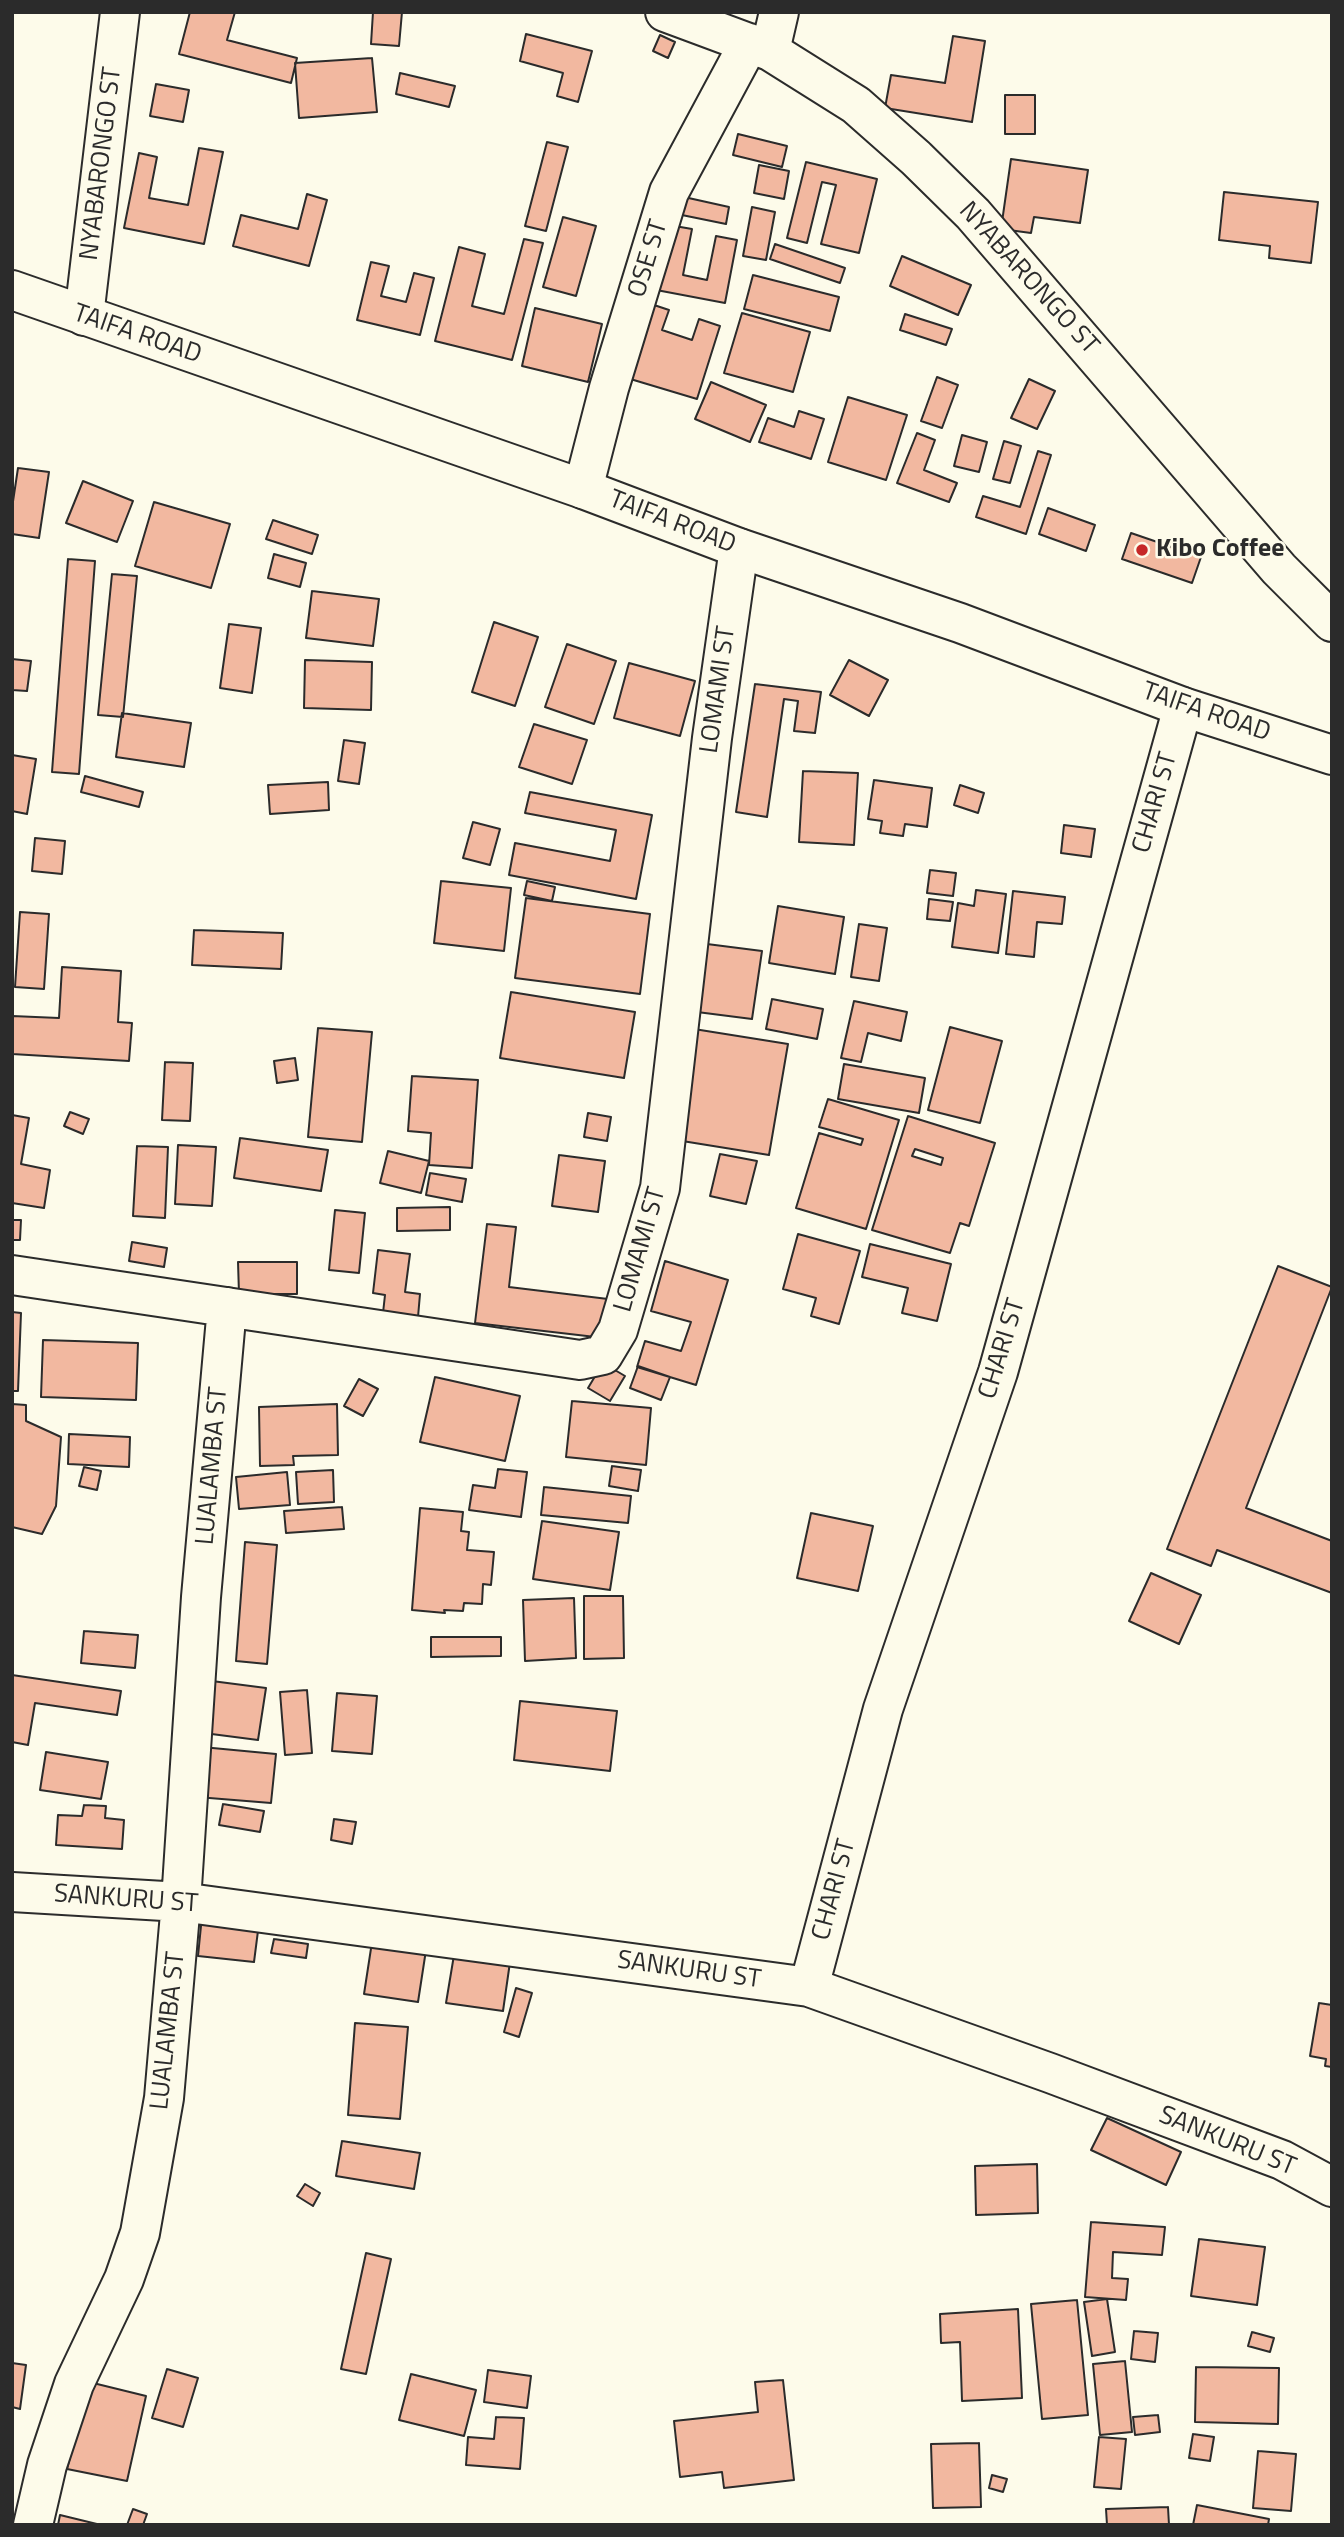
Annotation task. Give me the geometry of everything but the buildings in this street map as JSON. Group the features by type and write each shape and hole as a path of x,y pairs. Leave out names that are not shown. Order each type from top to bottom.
{"main road":[{"name":"NYABARONGO ST","path":"84,317 120,12"},
{"name":"NYABARONGO ST","path":"665,12 760,47 856,105 916,158 972,214 1279,569 1332,622"},
{"name":"OSE ST","path":"583,489 609,388 669,192 779,12"},
{"name":"TAIFA ROAD","path":"12,290 583,489 739,548 960,623 1183,707 1332,755"},
{"name":"LOMAMI ST","path":"12,1275 580,1360 603,1354 618,1330 660,1188 712,737 739,548"},
{"name":"CHARI ST","path":"809,1987 883,1709 998,1372 1183,707"},
{"name":"LUALAMBA ST","path":"33,2525 47,2465 74,2384 124,2279 140,2233 164,2098 181,1902 201,1597 227,1307"},
{"name":"SANKURU ST","path":"12,1892 181,1902 809,1987 1282,2160 1332,2187"}],"place":[{"name":"Kibo Coffee","path":"1142,550"}]}
